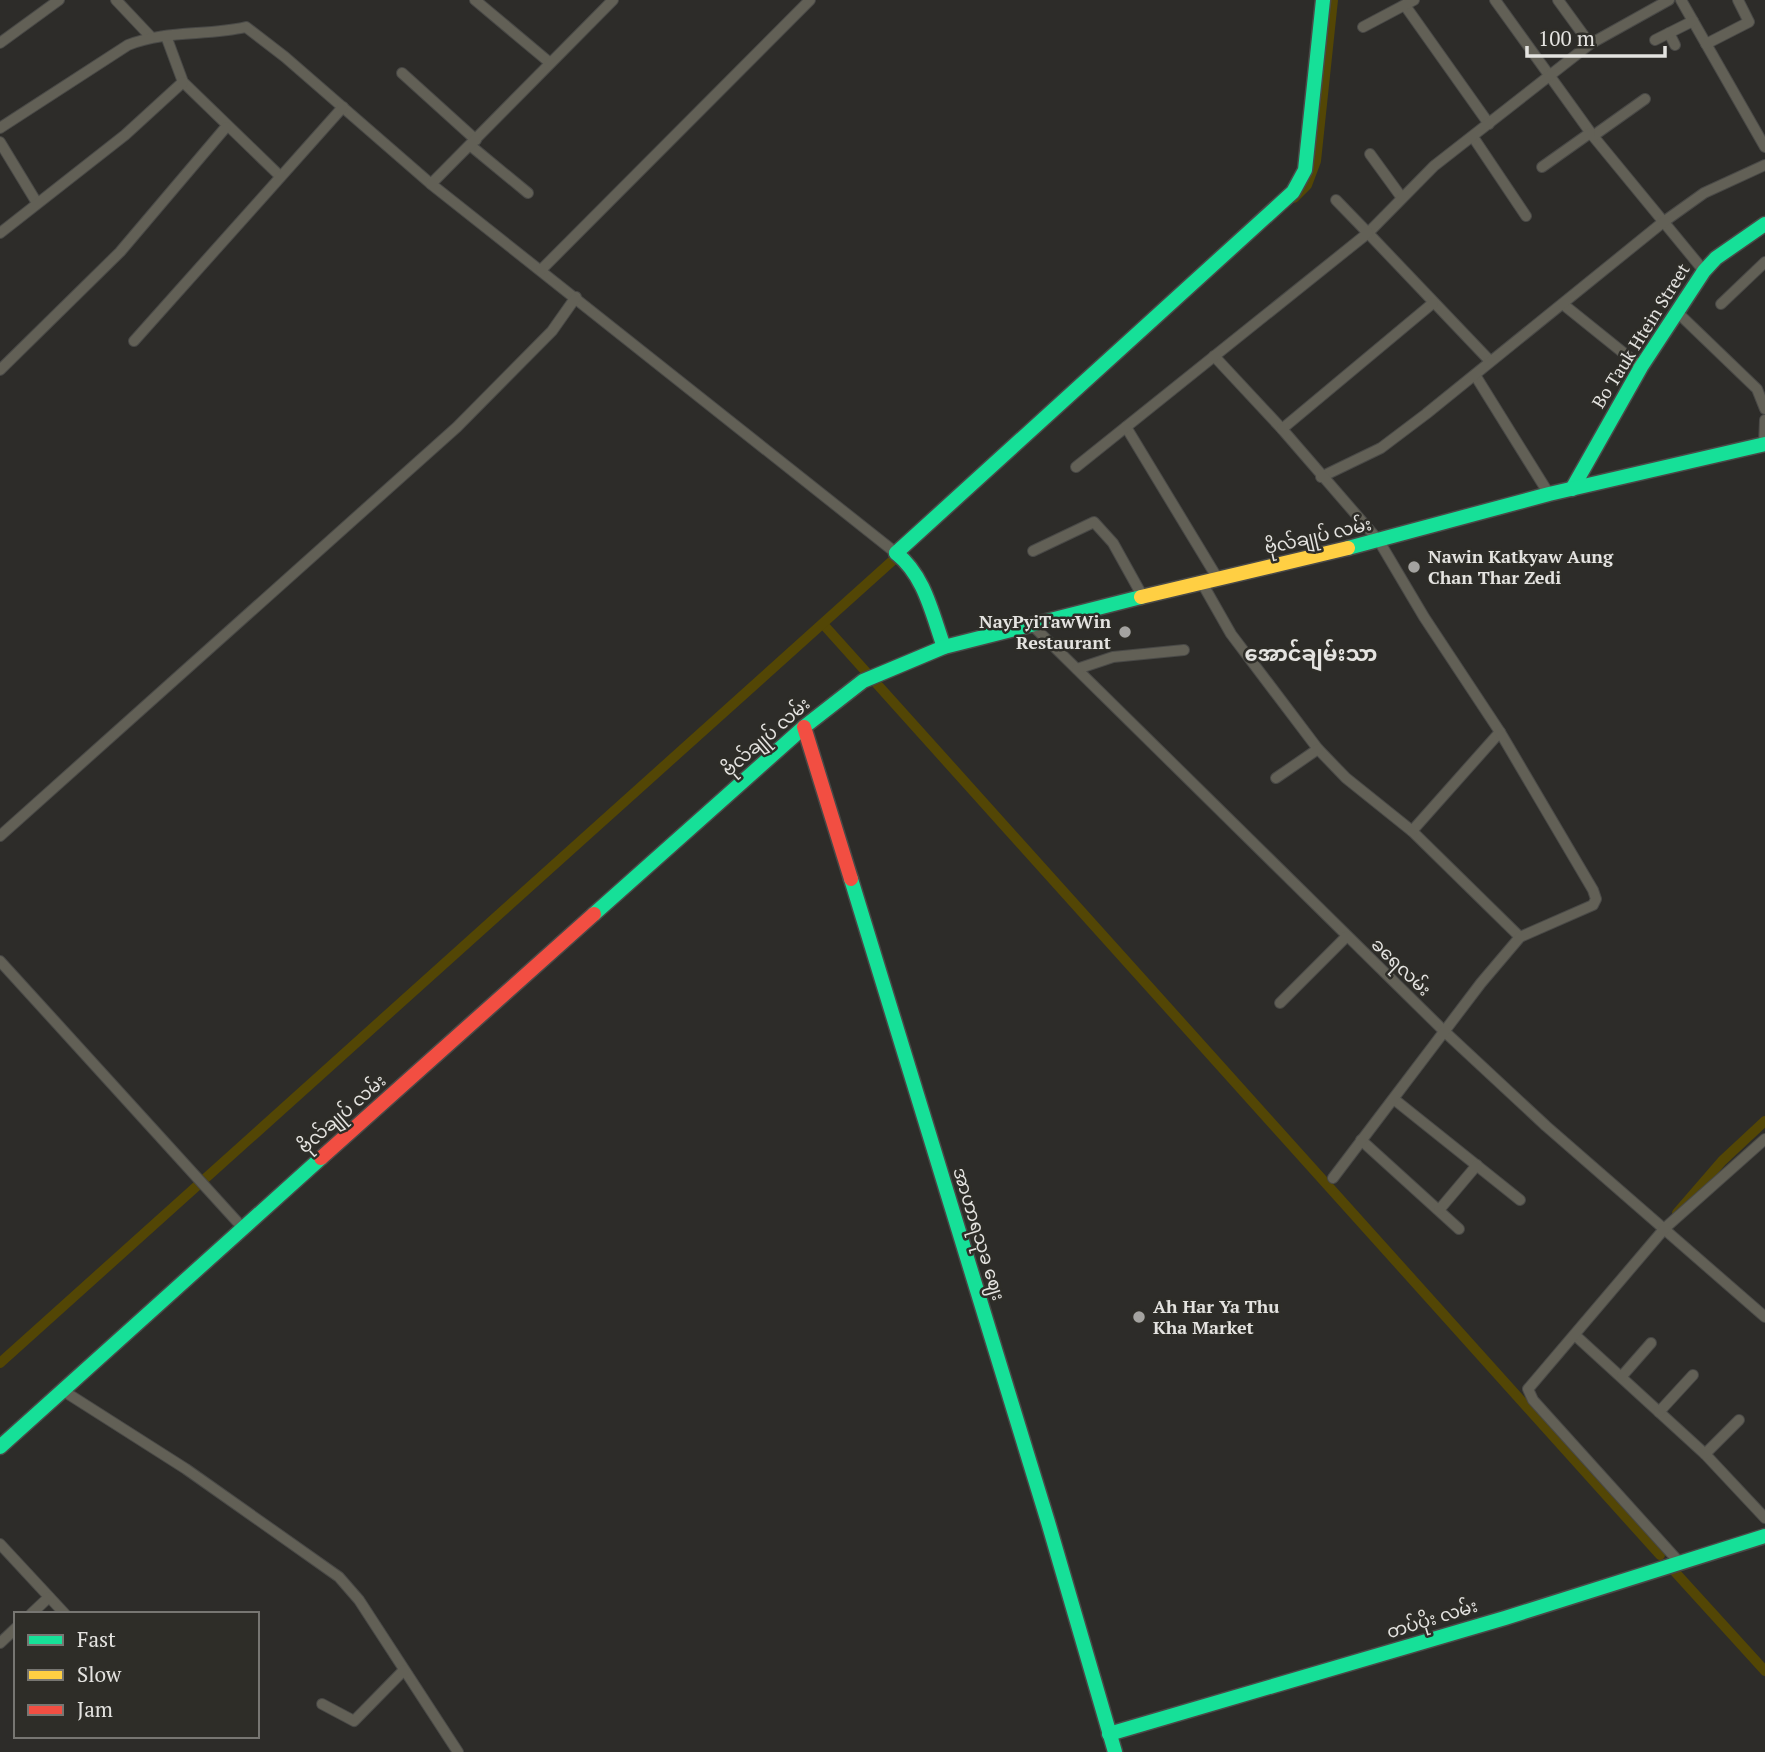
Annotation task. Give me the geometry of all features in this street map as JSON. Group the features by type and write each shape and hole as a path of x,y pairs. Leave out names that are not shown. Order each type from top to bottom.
{"street":[{"path":"0,43 59,0"},
{"path":"116,0 150,36"},
{"path":"475,0 550,62"},
{"path":"431,184 613,0"},
{"path":"541,270 810,0"},
{"path":"899,555 1293,192 1305,170 1323,0"},
{"path":"1494,0 1592,135 1704,271"},
{"path":"1558,0 1590,44"},
{"path":"1076,467 1368,233 1434,166 1590,44 1669,0"},
{"path":"1681,0 1765,147"},
{"path":"1706,44 1749,22 1738,0"},
{"path":"1363,27 1410,3 1489,124"},
{"path":"1655,40 1693,21"},
{"path":"0,128 104,59 150,36 246,27 431,184 899,555 922,587 944,647"},
{"path":"1669,33 1675,45"},
{"path":"166,36 183,82 226,127 280,176"},
{"path":"402,73 528,193"},
{"path":"0,233 125,135 183,82"},
{"path":"1542,167 1644,99"},
{"path":"134,341 343,107"},
{"path":"0,370 120,252 226,127"},
{"path":"1473,137 1526,216"},
{"path":"0,142 37,203"},
{"path":"1370,154 1402,198"},
{"path":"1321,477 1381,448 1564,305 1662,223 1704,193 1765,165"},
{"path":"1336,200 1490,361"},
{"name":"Bo Tauk Htein Street","path":"1572,489 1641,367 1704,271 1716,258 1765,224"},
{"path":"1721,304 1765,262"},
{"path":"0,836 457,428 552,331 576,297"},
{"path":"1282,429 1433,303"},
{"path":"1564,305 1641,367"},
{"path":"1677,312 1757,389 1765,409"},
{"path":"1214,356 1282,429 1379,541 1424,617 1500,732 1593,890 1596,900 1592,905 1520,937 1481,982 1395,1100 1333,1178"},
{"path":"1475,375 1549,494"},
{"path":"1765,420 1765,444"},
{"path":"1126,427 1218,579"},
{"name":"ဗိုလ်ချုပ် လမ်း","path":"0,1447 242,1227 443,1052 804,727 863,681 883,675 944,647 1030,623 1379,541 1549,494 1765,444"},
{"path":"1033,551 1094,522 1113,543 1143,597"},
{"path":"1202,583 1231,634 1318,749 1346,778 1412,831 1520,937"},
{"name":"ခရေလမ်း","path":"1030,623 1445,1032 1546,1126 1765,1317"},
{"path":"1077,669 1113,657 1184,650"},
{"name":"အာဟာရသုခ ဈေး","path":"804,727 1048,1522 1115,1752"},
{"path":"1412,831 1500,732"},
{"path":"1276,778 1318,749"},
{"path":"1280,1003 1347,936"},
{"path":"0,961 242,1227"},
{"path":"1395,1100 1520,1200"},
{"path":"1680,1563 1529,1394 1529,1387 1576,1336 1665,1228 1765,1139"},
{"path":"1361,1140 1460,1229"},
{"path":"1439,1210 1477,1165"},
{"path":"1576,1336 1704,1454 1765,1518"},
{"path":"1622,1376 1651,1343"},
{"path":"1660,1412 1693,1375"},
{"path":"62,1390 186,1469 314,1557 359,1600 458,1752"},
{"path":"1704,1454 1739,1420"},
{"name":"တပ်ပိုး လမ်း","path":"1109,1734 1765,1536"},
{"path":"0,1545 63,1612"},
{"path":"33,1612 49,1597"},
{"path":"0,1643 14,1630"},
{"path":"322,1704 354,1721 404,1670"}],"waterway":[{"path":"1294,198 1307,185 1316,161 1333,0"},
{"path":"0,1363 901,553"},
{"path":"823,624 1660,1555"},
{"path":"1677,1213 1722,1161 1765,1121"},
{"path":"1675,1572 1765,1671"}],"traffic: fast":[{"path":"896,553 1293,192 1305,170 1323,0"},
{"path":"1572,489 1641,367 1704,271 1716,258 1765,224"},
{"path":"1348,548 1549,494 1765,444"},
{"path":"896,553 906,562 921,584 944,647"},
{"path":"594,914 804,727 863,681 944,647 1141,597"},
{"path":"851,879 1048,1522 1115,1752"},
{"path":"0,1447 321,1158"},
{"path":"1109,1734 1505,1618 1765,1536"}],"traffic: slow":[{"path":"1141,597 1348,548"}],"traffic: jam":[{"path":"804,727 851,879"},
{"path":"321,1158 594,914"}],"place":[{"name":"Nawin Katkyaw Aung Chan Thar Zedi","path":"1414,567"},
{"name":"NayPyiTawWin Restaurant","path":"1125,632"},
{"name":"Ah Har Ya Thu Kha Market","path":"1139,1317"}],"district":[{"name":"အောင်ချမ်းသာ","path":"1311,654"}]}
